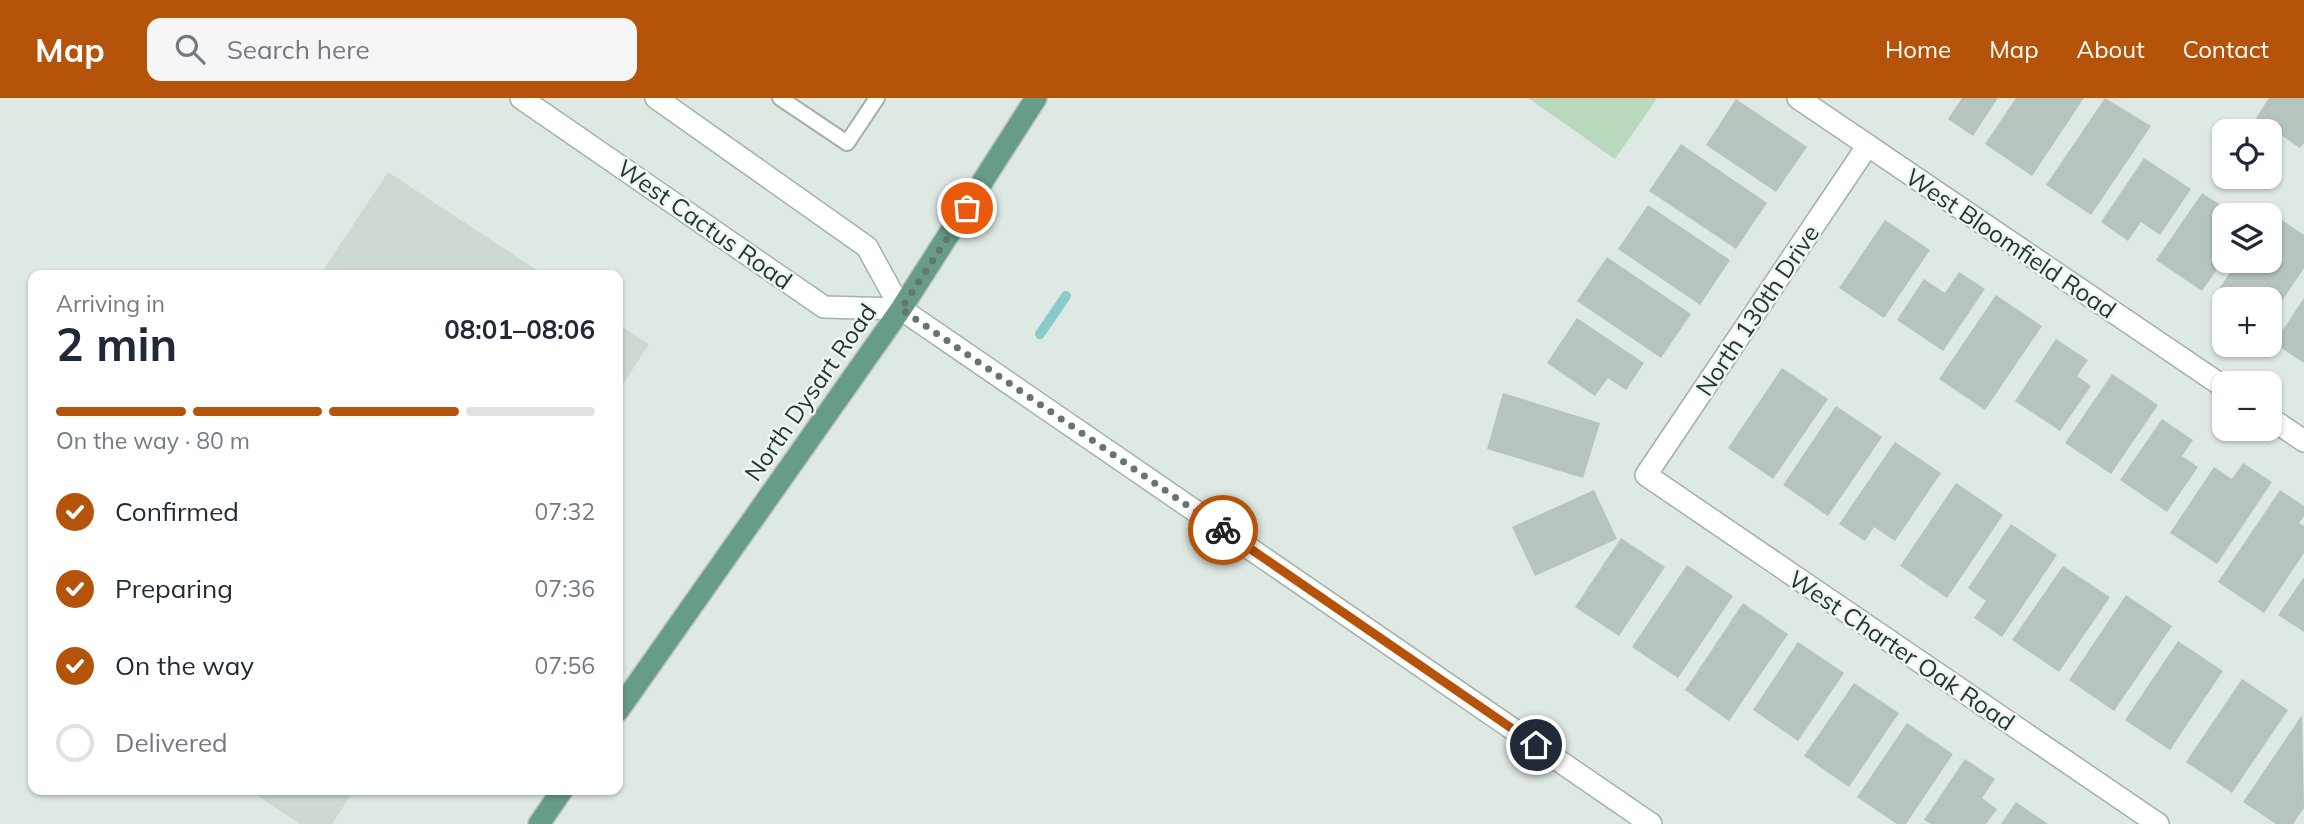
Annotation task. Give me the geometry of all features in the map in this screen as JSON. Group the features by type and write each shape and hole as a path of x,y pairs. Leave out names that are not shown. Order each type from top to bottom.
{"main road":[{"name":"West Cactus Road","path":"521,98 824,307 901,309"},
{"path":"656,98 867,247 901,309 1651,824"},
{"name":"North Dysart Road","path":"623,703 901,309 1037,98"},
{"name":"West Bloomfield Road","path":"1798,98 2212,379"},
{"name":"North 130th Drive","path":"1646,475 1868,145"},
{"path":"2282,426 2304,441"},
{"name":"West Charter Oak Road","path":"1646,475 2158,824"},
{"path":"539,824 559,795"}],"lane":[{"path":"780,98 847,143 877,98"}],"shaded area":[{"path":"388,172 536,270 323,270"},
{"path":"623,327 649,344 623,384"},
{"path":"256,795 351,795 332,824 300,824"}],"green space":[{"path":"1528,98 1657,98 1615,159"}],"building":[{"path":"1962,98 1998,98 1973,136 1948,119"},
{"path":"2016,98 2084,98 2032,176 1985,144"},
{"path":"2105,98 2151,126 2091,215 2046,185"},
{"path":"2269,98 2304,98 2304,143 2300,148 2282,136 2282,119 2256,118"},
{"path":"1736,99 1807,147 1776,192 1706,145"},
{"path":"1681,144 1767,203 1736,249 1649,191"},
{"path":"2144,158 2191,189 2160,235 2141,222 2128,241 2101,222"},
{"path":"2202,193 2217,203 2212,203 2212,273 2214,273 2202,291 2156,260"},
{"path":"1648,205 1730,260 1700,305 1618,249"},
{"path":"1885,220 1930,250 1884,318 1839,288"},
{"path":"2282,220 2304,235 2304,268 2282,301 2282,287 2220,287 2230,273 2282,273"},
{"path":"1607,257 1691,314 1661,358 1577,301"},
{"path":"1959,272 1985,289 1943,351 1897,320 1924,279 1945,293"},
{"path":"1996,295 2042,326 1985,410 1939,379"},
{"path":"2304,298 2304,363 2282,348 2282,331"},
{"path":"1577,318 1644,363 1626,390 1608,378 1595,396 1547,363"},
{"path":"2056,339 2088,360 2077,376 2091,386 2060,431 2015,401"},
{"path":"1782,368 1828,399 1773,479 1728,448"},
{"path":"2112,374 2158,405 2111,474 2065,443"},
{"path":"1503,393 1600,423 1583,478 1487,449"},
{"path":"1836,406 1882,437 1828,516 1783,485"},
{"path":"2162,419 2193,440 2182,456 2198,467 2167,512 2120,480"},
{"path":"1895,442 1941,473 1895,541 1874,527 1865,541 1839,524"},
{"path":"2243,463 2272,482 2217,564 2170,533 2214,467 2232,479"},
{"path":"1956,483 2003,515 1947,598 1900,566"},
{"path":"1594,490 1617,539 1535,576 1512,527"},
{"path":"2280,490 2304,506 2304,516 2299,523 2304,526 2304,553 2264,613 2218,582"},
{"path":"2011,524 2057,555 2002,637 1974,618 1986,601 1968,588"},
{"path":"1621,538 1665,567 1619,636 1575,607"},
{"path":"1687,565 1733,596 1678,678 1632,647"},
{"path":"2063,566 2110,597 2059,672 2012,640"},
{"path":"2304,577 2304,632 2278,615"},
{"path":"2126,595 2172,626 2114,711 2069,680"},
{"path":"1743,603 1788,634 1729,721 1685,690"},
{"path":"2178,641 2223,671 2170,750 2125,720"},
{"path":"1798,642 1844,673 1798,741 1753,710"},
{"path":"2242,679 2288,710 2232,793 2186,762"},
{"path":"1854,683 1899,713 1849,787 1804,756"},
{"path":"2302,715 2304,808 2293,824 2276,824 2243,802"},
{"path":"1907,723 1953,754 1906,824 1897,824 1857,797"},
{"path":"1965,759 1995,779 1982,798 1997,809 1986,824 1931,824 1924,820"},
{"path":"2016,802 2048,824 2001,824"}],"waterway":[{"path":"1040,334 1066,296"}],"way so far":[{"path":"967,208 901,309 1223,530"}],"route":[{"path":"1223,530 1536,745"}]}
